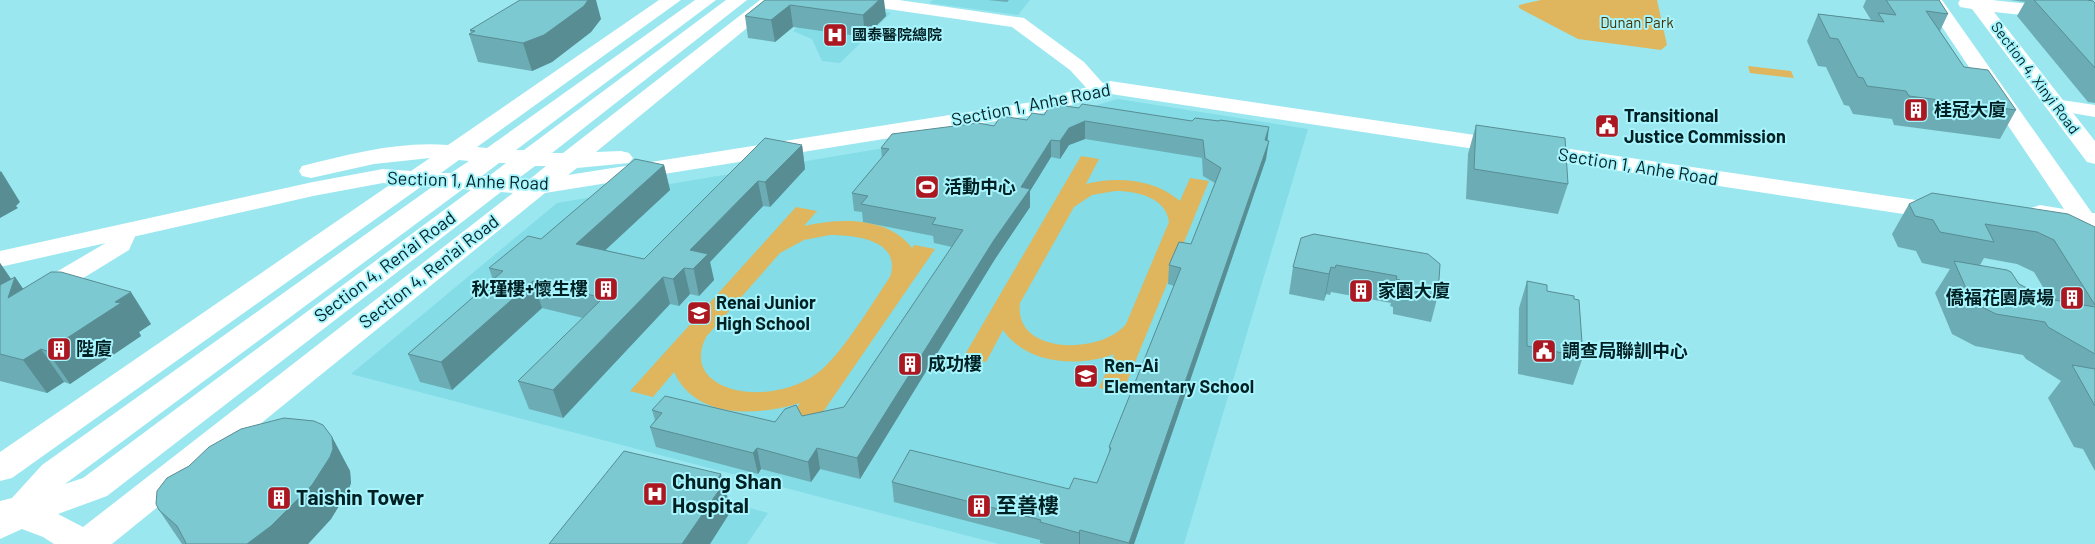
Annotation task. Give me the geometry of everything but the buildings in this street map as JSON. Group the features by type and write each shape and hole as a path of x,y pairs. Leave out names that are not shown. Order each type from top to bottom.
{"main road":[{"path":"0,469 672,0"},
{"name":"Section 4, Ren’ai Road","path":"7,516 95,487 707,0"},
{"path":"533,173 738,0"},
{"name":"Section 4, Ren'ai Road","path":"87,544 533,173 569,161 772,0"},
{"path":"1933,0 2093,229"},
{"path":"1943,0 1977,2 2095,17"},
{"name":"Section 4, Xinyi Road","path":"1977,2 2095,157"},
{"name":"Section 1, Anhe Road","path":"569,161 602,161 643,156 1008,98 1093,83 1124,74 1962,208"},
{"name":"Section 1, Anhe Road","path":"0,241 374,157 423,150 456,152 495,169 533,173 1034,108 1093,83"},
{"name":"Section 1, Anhe Road","path":"0,259 313,189 383,176 460,180 495,169"},
{"name":"Section 4, Ren’ai Road","path":"7,516 54,474 460,180"},
{"path":"2020,217 2093,229"},
{"path":"7,516 56,527 82,544"}],"street":[{"path":"860,0 1017,22 1093,83"},
{"path":"2055,105 2095,110"},
{"path":"0,317 120,245 124,232"}],"shaded area":[{"name":"國泰醫院總院","path":"933,0 1030,0 1018,15 929,3"},
{"name":"國泰醫院總院","path":"825,4 891,13 840,63 822,61 812,39 793,31"},
{"path":"1118,99 1308,129 1184,544 999,544 351,374 557,203 1033,123"},
{"name":"Chung Shan Hospital","path":"628,475 768,513 747,544 571,544"}],"green space":[{"name":"Dunan Park","path":"1541,0 1657,0 1667,45 1661,50 1578,39 1519,8 1519,5"},
{"path":"1748,66 1791,71 1794,78 1750,73"},
{"path":"1081,156 1099,159 1086,184 1110,180 1135,181 1159,188 1180,201 1190,178 1209,181 1122,394 1099,388 1114,354 1085,361 1054,360 1025,350 1003,330 986,362 963,358","holes":["1115,191 1141,194 1156,201 1167,213 1169,222 1126,324 1114,334 1098,341 1080,345 1061,345 1044,341 1030,333 1022,320 1020,303 1074,207 1092,195"]},
{"path":"796,207 817,211 804,226 832,222 862,222 890,230 912,248 914,245 935,249 812,428 787,423 800,403 747,412 712,406 697,399 684,388 674,372 653,397 630,391","holes":["830,235 852,236 874,242 883,247 889,255 892,265 890,277 835,356 825,367 810,378 790,387 776,390 749,392 737,390 714,381 706,373 702,363 701,351 706,337 780,253 804,240"]}],"place":[{"name":"國泰醫院總院","path":"835,35"},
{"name":"桂冠大廈","path":"1916,110"},
{"name":"Transitional Justice Commission","path":"1607,126"},
{"name":"活動中心","path":"927,187"},
{"name":"秋瑾樓+懷生樓","path":"606,289"},
{"name":"家園大廈","path":"1361,291"},
{"name":"僑福花園廣場","path":"2072,298"},
{"name":"Renai Junior High School","path":"699,313"},
{"name":"陛廈","path":"59,349"},
{"name":"調查局聯訓中心","path":"1544,351"},
{"name":"成功樓","path":"910,364"},
{"name":"Ren-Ai Elementary School","path":"1086,376"},
{"name":"Chung Shan Hospital","path":"655,494"},
{"name":"Taishin Tower","path":"279,498"},
{"name":"至善樓","path":"979,506"}]}
